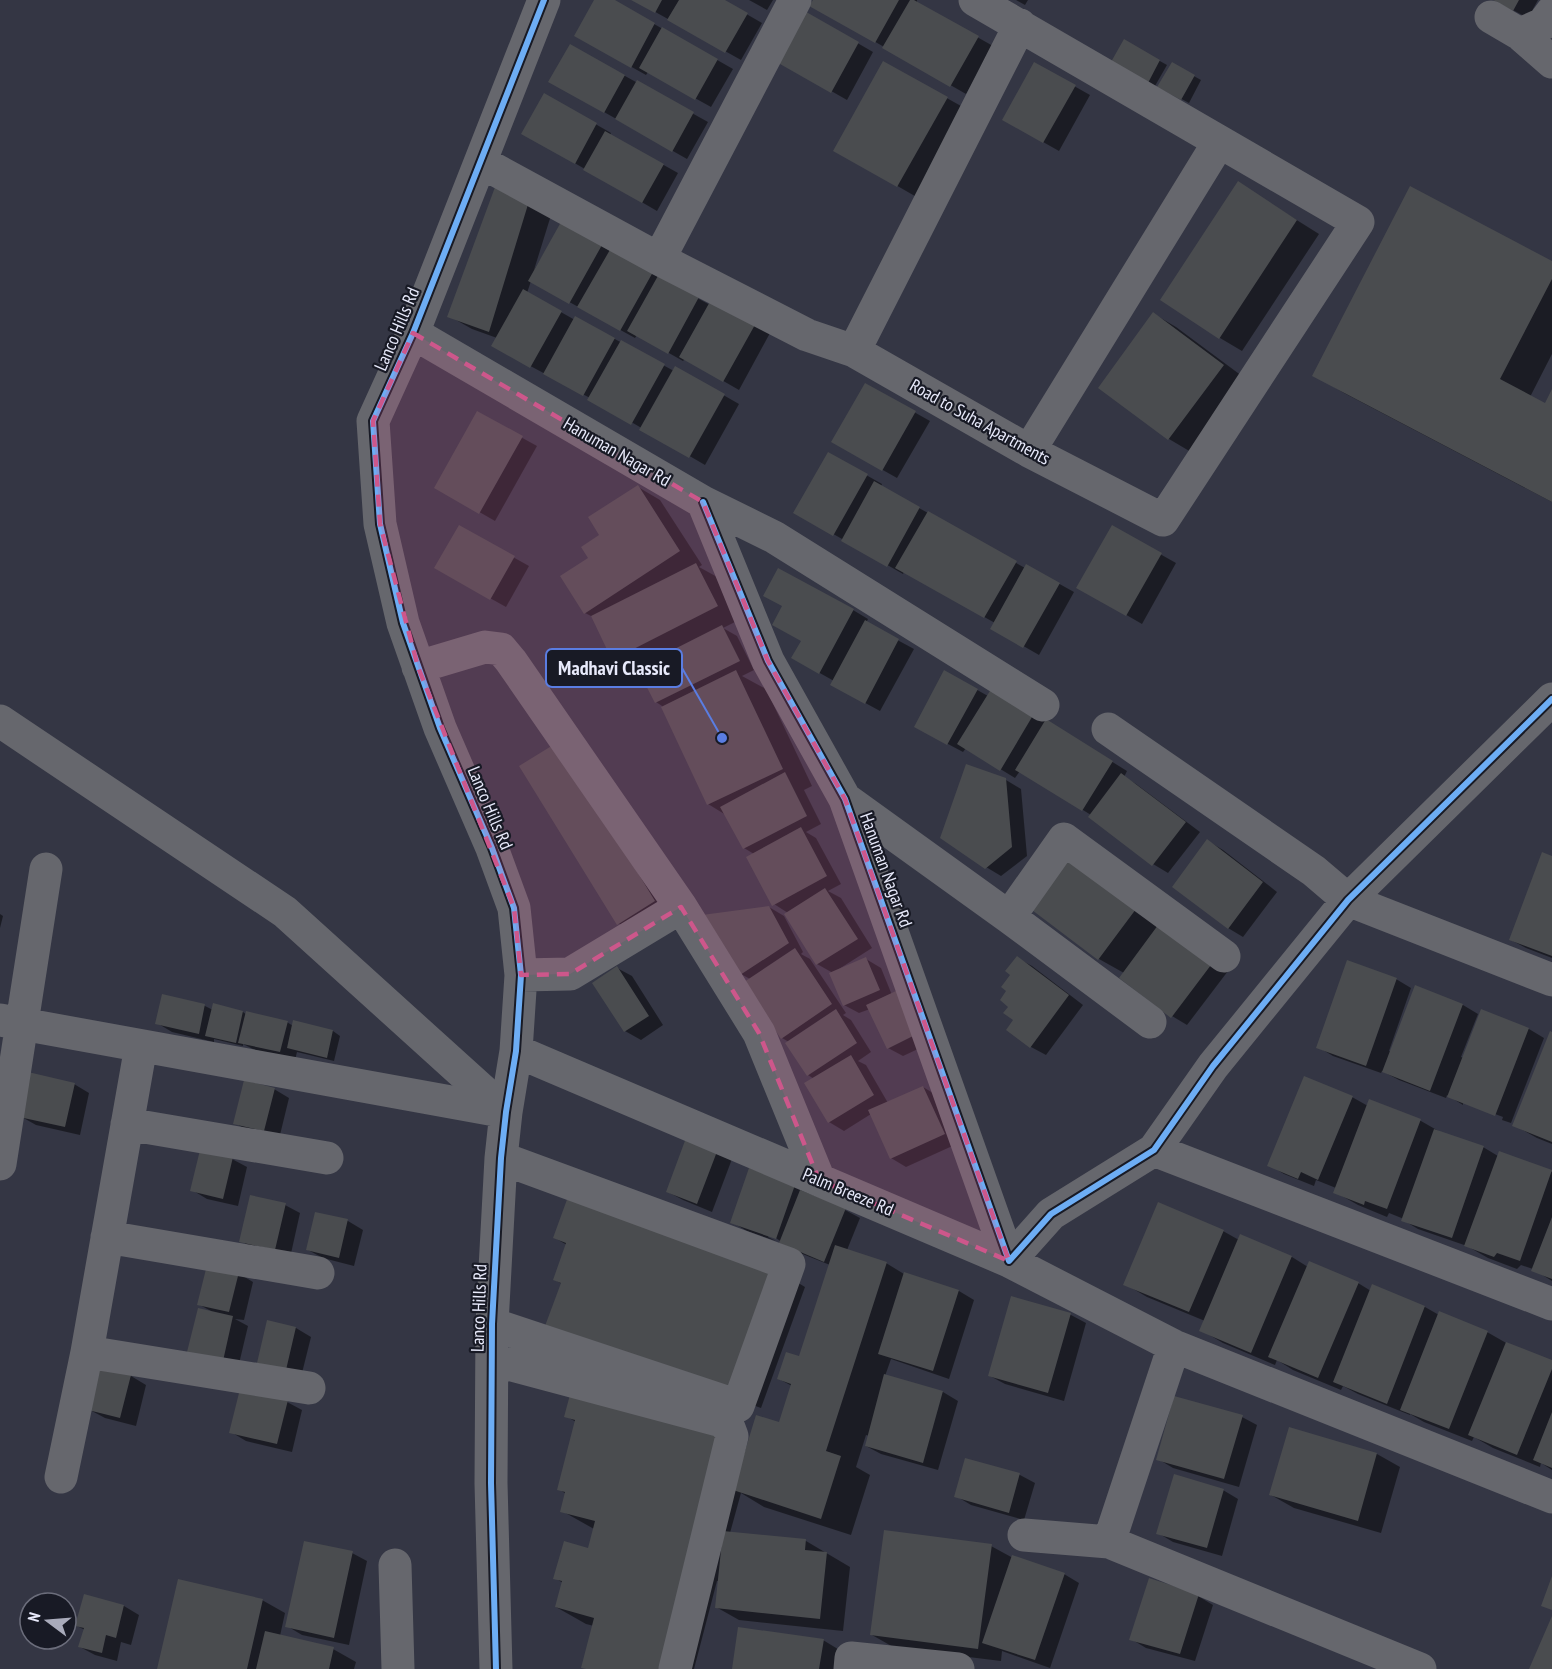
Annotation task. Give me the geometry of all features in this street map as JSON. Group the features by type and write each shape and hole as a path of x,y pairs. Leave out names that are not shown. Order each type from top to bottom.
{"street":[{"name":"Lanco Hills Rd","path":"504,1667 491,1483 492,1324 501,1158 516,1051 521,975 514,908 492,848 440,728 403,623 380,524 373,422 413,333 544,0"},
{"path":"659,259 795,0"},
{"path":"975,0 1218,142 1029,451"},
{"path":"1520,34 1543,24 1552,12"},
{"path":"1491,17 1520,34 1552,62"},
{"path":"854,351 1020,25"},
{"name":"Road to Suha Apartments","path":"481,162 659,259 807,335 854,351 1029,451 1163,520 1358,222 1218,142"},
{"name":"Hanuman Nagar Rd","path":"413,333 703,502 768,661 845,799 1009,1261"},
{"path":"703,502 774,537 1044,705"},
{"path":"418,667 485,646 501,649 511,661 681,907 759,1033 819,1180"},
{"path":"1009,1261 1051,1214 1154,1150 1213,1066 1348,900 1552,699"},
{"path":"0,721 285,912 506,1112"},
{"path":"1108,729 1314,871 1348,900 1552,980"},
{"path":"845,799 1150,1022"},
{"path":"1009,917 1064,839 1224,956"},
{"path":"0,1164 11,1022 46,869"},
{"path":"521,975 570,974 681,907"},
{"path":"11,1022 506,1112"},
{"path":"61,1477 87,1352 141,1046"},
{"name":"Palm Breeze Rd","path":"516,1051 1009,1261 1174,1347 1552,1497"},
{"path":"127,1124 327,1158"},
{"path":"1154,1150 1552,1304"},
{"path":"492,1324 738,1406 789,1264 501,1158"},
{"path":"107,1237 318,1273"},
{"path":"1109,1542 1174,1347"},
{"path":"87,1352 309,1388"},
{"path":"493,1360 722,1421 729,1428 732,1436 675,1669"},
{"path":"1024,1535 1109,1542 1420,1669"},
{"path":"395,1565 398,1669"},
{"path":"850,1669 851,1658 958,1669"}],"highlighted area":[{"path":"413,333 703,502 768,661 845,799 1009,1261 819,1180 759,1033 681,907 570,974 521,975 514,908 418,667 380,524 373,421"}],"building":[{"path":"594,0 615,0 655,23 631,68 574,36"},
{"path":"631,0 662,0 655,13"},
{"path":"679,0 725,0 748,13 725,53 667,20"},
{"path":"813,0 899,0 875,43 809,6"},
{"path":"910,0 914,0 979,36 950,87 882,48"},
{"path":"1493,0 1519,0 1513,11"},
{"path":"801,9 859,42 831,93 773,60"},
{"path":"662,27 718,59 695,100 639,68"},
{"path":"1124,39 1160,60 1148,83 1111,62"},
{"path":"570,44 625,75 604,113 548,82"},
{"path":"883,61 948,97 897,187 833,151"},
{"path":"1034,62 1076,85 1043,143 1002,120"},
{"path":"1172,62 1195,75 1181,100 1157,87"},
{"path":"637,80 694,112 672,152 615,119"},
{"path":"544,93 597,123 575,164 521,134"},
{"path":"605,131 664,164 642,203 583,170"},
{"path":"498,179 530,198 489,332 447,317"},
{"path":"1238,181 1297,220 1219,339 1160,300"},
{"path":"1410,186 1552,261 1552,279 1500,379 1545,403 1552,389 1552,502 1312,376"},
{"path":"561,222 602,245 569,304 528,281"},
{"path":"611,248 653,272 620,331 577,307"},
{"path":"659,274 699,297 668,354 627,331"},
{"path":"523,289 562,311 530,368 491,346"},
{"path":"712,298 756,323 723,382 679,357"},
{"path":"1153,312 1224,365 1168,440 1098,388"},
{"path":"575,316 615,338 583,396 543,374"},
{"path":"621,340 665,364 631,425 587,400"},
{"path":"675,366 725,394 689,458 639,430"},
{"path":"865,383 916,411 882,471 831,442"},
{"path":"477,411 523,436 479,514 434,488"},
{"path":"828,452 868,474 833,536 793,513"},
{"path":"874,481 920,507 887,567 841,541"},
{"path":"638,485 680,551 584,614 560,576 588,558 581,547 599,535 588,517"},
{"path":"928,511 1017,561 984,618 895,568"},
{"path":"459,525 515,556 490,600 434,568"},
{"path":"1112,525 1162,553 1126,616 1076,588"},
{"path":"696,563 718,606 612,660 591,616"},
{"path":"1026,564 1060,583 1023,648 990,629"},
{"path":"778,568 854,609 819,674 791,658 801,641 772,625 782,606 763,596"},
{"path":"865,620 899,639 865,704 830,685"},
{"path":"722,625 740,661 655,703 637,668"},
{"path":"736,670 783,769 707,805 661,707"},
{"path":"944,670 978,689 947,745 914,727"},
{"path":"993,686 1035,712 1000,771 957,744"},
{"path":"1046,719 1113,761 1082,811 1015,770"},
{"path":"558,742 655,901 617,925 519,766"},
{"path":"966,764 1006,778 1012,847 985,869 940,838"},
{"path":"785,772 807,816 743,849 720,807"},
{"path":"1121,773 1186,822 1152,866 1088,817"},
{"path":"801,827 827,876 772,906 746,857"},
{"path":"1207,839 1263,882 1228,929 1172,887"},
{"path":"1542,852 1552,856 1552,956 1509,940"},
{"path":"1066,856 1136,909 1098,960 1028,907"},
{"path":"825,888 858,939 816,965 784,914"},
{"path":"769,906 789,943 740,975 702,915"},
{"path":"1161,921 1214,961 1171,1018 1119,978"},
{"path":"795,948 832,1004 781,1039 744,982"},
{"path":"1017,956 1069,995 1030,1048 1006,1030 1013,1020 1003,1013 1008,1007 1000,1000 1006,991 1001,987 1010,975 1005,971"},
{"path":"866,957 880,990 843,1006 829,973"},
{"path":"1347,960 1397,978 1366,1066 1316,1048"},
{"path":"617,966 649,1016 624,1032 592,983"},
{"path":"1415,985 1463,1004 1430,1091 1382,1072"},
{"path":"896,991 917,1034 887,1049 866,1005"},
{"path":"162,994 205,1004 199,1034 155,1024"},
{"path":"213,1003 243,1011 236,1043 205,1036"},
{"path":"836,1009 857,1043 807,1076 785,1043"},
{"path":"1481,1009 1529,1028 1495,1116 1447,1097"},
{"path":"246,1011 288,1021 280,1052 238,1043"},
{"path":"293,1020 333,1030 327,1058 287,1048"},
{"path":"1550,1031 1552,1032 1552,1142 1512,1126"},
{"path":"851,1055 874,1095 828,1123 804,1083"},
{"path":"28,1072 75,1083 65,1127 19,1117"},
{"path":"1304,1076 1353,1096 1318,1180 1301,1172 1298,1179 1267,1166"},
{"path":"244,1080 275,1088 264,1131 233,1124"},
{"path":"923,1086 945,1134 890,1159 868,1110"},
{"path":"1369,1099 1421,1119 1387,1209 1365,1201 1364,1205 1333,1193"},
{"path":"1434,1129 1484,1146 1452,1238 1401,1221"},
{"path":"686,1138 718,1149 697,1204 666,1192"},
{"path":"200,1150 233,1157 223,1199 190,1191"},
{"path":"1499,1151 1552,1170 1520,1261 1497,1253 1494,1257 1464,1246"},
{"path":"749,1168 795,1185 776,1239 730,1223"},
{"path":"800,1190 846,1208 824,1262 779,1243"},
{"path":"569,1194 776,1268 731,1392 545,1326 561,1283 553,1280 566,1243 553,1238"},
{"path":"250,1195 286,1203 275,1250 239,1242"},
{"path":"1158,1202 1224,1230 1189,1312 1123,1285"},
{"path":"315,1212 348,1219 339,1258 306,1250"},
{"path":"1552,1217 1552,1279 1531,1271"},
{"path":"1240,1234 1292,1256 1251,1353 1199,1331"},
{"path":"835,1245 887,1262 826,1451 841,1456 821,1519 733,1490 756,1415 779,1422 791,1384 777,1379 786,1352 799,1356"},
{"path":"1309,1261 1359,1282 1318,1378 1268,1357"},
{"path":"207,1265 239,1272 229,1312 197,1305"},
{"path":"904,1272 959,1290 933,1371 878,1354"},
{"path":"1372,1284 1425,1306 1387,1404 1333,1382"},
{"path":"1011,1296 1071,1313 1048,1393 988,1376"},
{"path":"198,1308 233,1316 223,1361 187,1352"},
{"path":"1439,1311 1488,1331 1449,1429 1400,1410"},
{"path":"267,1320 296,1327 286,1370 257,1363"},
{"path":"1506,1342 1552,1360 1552,1369 1517,1455 1468,1435"},
{"path":"99,1366 131,1375 120,1418 88,1410"},
{"path":"884,1374 943,1391 923,1463 865,1446"},
{"path":"240,1389 288,1400 277,1444 229,1433"},
{"path":"571,1391 723,1431 660,1669 581,1668 594,1618 555,1607 562,1581 553,1579 564,1541 588,1548 595,1521 560,1512 565,1492 557,1490 575,1420 564,1417"},
{"path":"1174,1396 1243,1415 1224,1479 1156,1460"},
{"path":"1552,1412 1552,1468 1533,1460"},
{"path":"1289,1427 1377,1453 1358,1521 1269,1495"},
{"path":"965,1458 1020,1473 1009,1513 954,1497"},
{"path":"1174,1474 1224,1489 1207,1548 1156,1534"},
{"path":"884,1530 992,1544 978,1649 870,1635"},
{"path":"723,1531 806,1539 805,1550 827,1552 820,1619 715,1608"},
{"path":"304,1541 353,1551 334,1638 285,1627"},
{"path":"1012,1555 1065,1573 1035,1660 982,1643"},
{"path":"1552,1576 1552,1610 1541,1606"},
{"path":"1149,1578 1199,1594 1180,1654 1129,1640"},
{"path":"178,1579 263,1599 247,1669 157,1669"},
{"path":"84,1594 124,1605 116,1638 106,1635 102,1653 78,1647 84,1628 78,1627 78,1615"},
{"path":"1552,1616 1552,1669 1529,1669"},
{"path":"738,1627 824,1639 819,1669 732,1669"},
{"path":"265,1631 334,1647 329,1669 256,1669"}],"cycle path":[{"path":"496,1669 491,1483 492,1324 501,1158 516,1051 521,975 514,908 492,848 440,728 403,623 380,524 373,421 413,333 544,0"},
{"path":"703,502 768,661 845,799 1009,1261 1051,1214 1154,1150 1213,1066 1348,900 1552,699"}],"place":[{"name":"Madhavi Classic","path":"722,738"}]}
